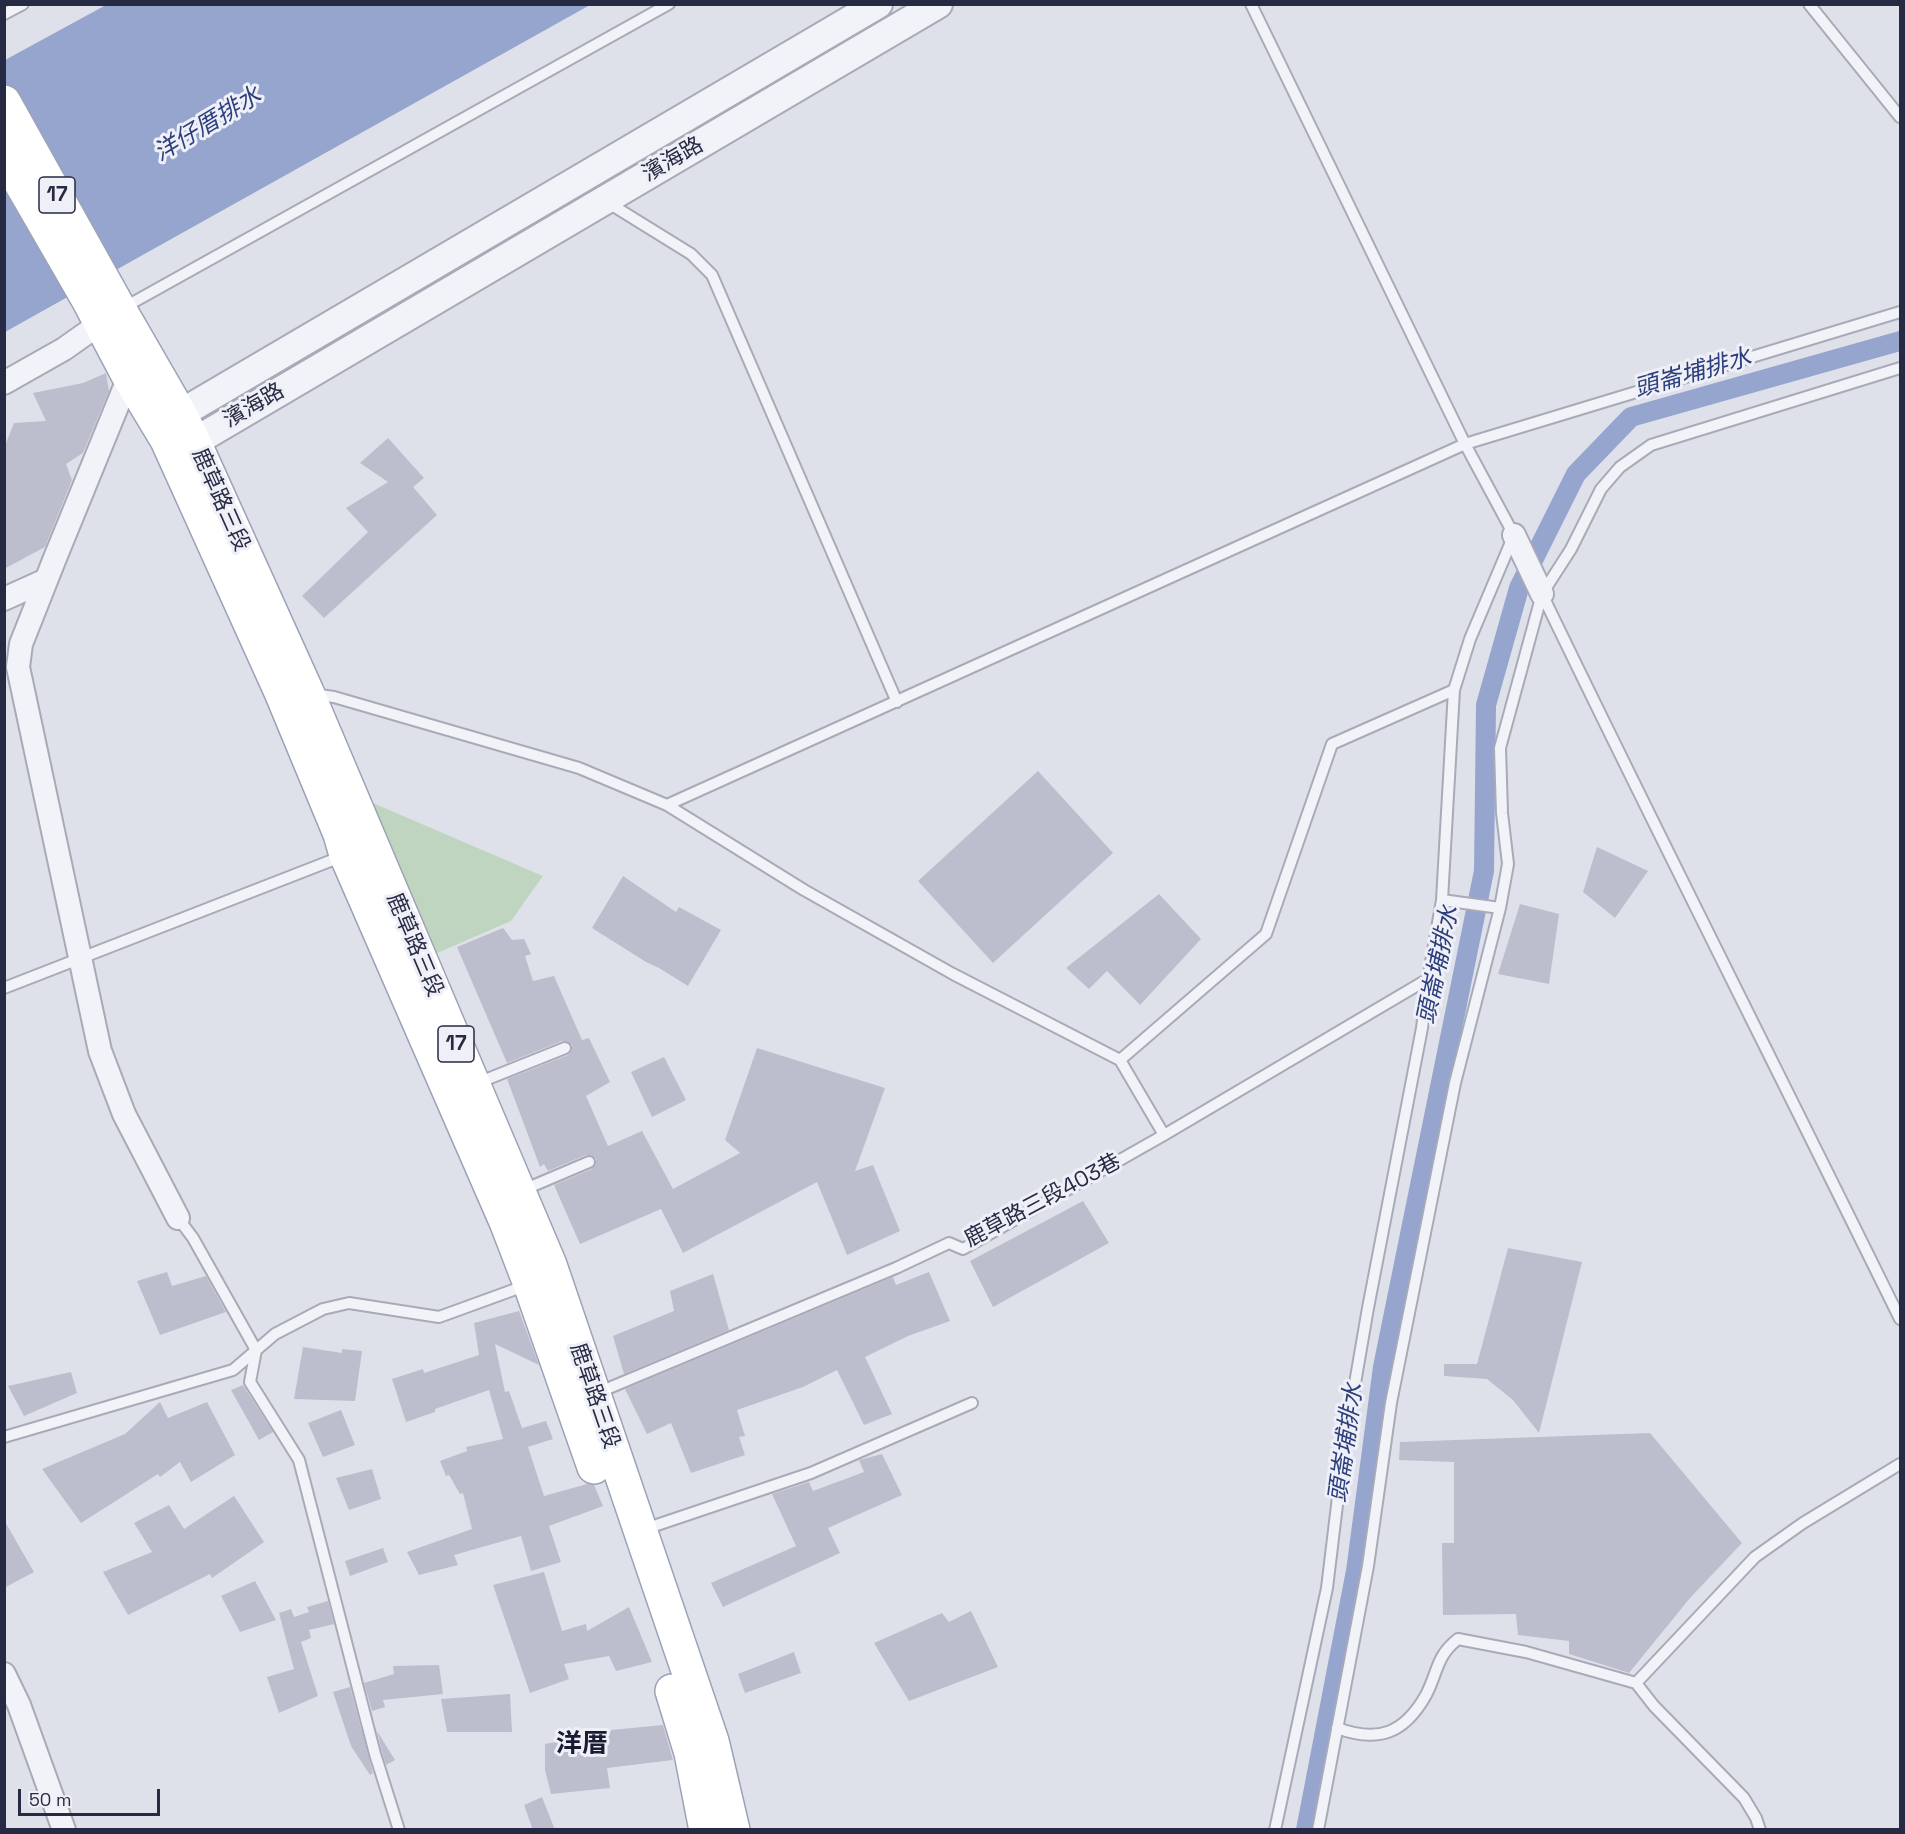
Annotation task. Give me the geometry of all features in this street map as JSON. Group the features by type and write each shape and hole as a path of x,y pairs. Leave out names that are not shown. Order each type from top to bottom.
{"main road":[{"name":"17","path":"4,102 104,305"},
{"name":"17","path":"4,154 104,305"},
{"name":"鹿草路三段","path":"104,305 129,377 180,432 280,692 340,834 346,855 462,1089"},
{"name":"鹿草路三段","path":"104,305 180,432 307,693 462,1089 507,1195 530,1284 583,1399 639,1531 712,1741 718,1823"},
{"name":"鹿草路三段","path":"507,1195 550,1265 616,1531 642,1596 691,1753 718,1823"}],"street":[{"name":"濱海路","path":"180,432 879,4"},
{"name":"濱海路","path":"180,432 605,200 938,4"},
{"path":"4,383 64,349 104,305"},
{"path":"129,377 21,644 18,667 100,1051 124,1114 178,1218"},
{"path":"1514,535 1542,594"},
{"path":"4,598 46,580"},
{"path":"4,1674 19,1705 64,1830"}],"lane":[{"path":"4,14 23,4"},
{"path":"104,305 669,4"},
{"path":"1251,4 1466,444 1514,535 1470,639 1454,690 1442,900 1422,1028 1344,1447 1327,1588 1275,1830"},
{"path":"1809,4 1900,117"},
{"path":"605,200 691,254 712,275 897,702"},
{"path":"667,805 1466,444 1900,312"},
{"path":"1318,1830 1368,1566 1391,1403 1455,1083 1500,908 1508,864 1502,813 1500,748 1542,594 1571,549 1601,489 1620,467 1651,445 1900,368"},
{"path":"1542,594 1639,796 1753,1020 1900,1319"},
{"path":"1120,1060 1266,934 1332,744 1454,690"},
{"path":"307,693 334,697 579,768 667,805 804,890 953,974 1120,1060 1164,1135"},
{"path":"4,987 346,855"},
{"path":"1442,900 1500,908"},
{"name":"鹿草路三段403巷","path":"583,1399 896,1268 949,1242 963,1249 1164,1135 1428,978"},
{"path":"462,1089 565,1048"},
{"path":"507,1195 589,1162"},
{"path":"178,1218 193,1238 256,1350 250,1382 299,1460 375,1754 399,1830"},
{"path":"4,1437 232,1370 275,1334 323,1309 349,1303 439,1317 530,1284"},
{"path":"639,1531 810,1473 972,1403"},
{"path":"1636,1683 1755,1557 1803,1523 1900,1464"},
{"path":"1337,1728 1357,1735 1385,1735 1408,1720 1426,1695 1445,1649 1458,1639 1526,1652 1636,1683 1654,1706 1744,1798 1760,1830"}],"green space":[{"path":"373,803 543,876 511,921 435,954"}],"water":[{"name":"洋仔厝排水","path":"106,5 590,5 5,332 5,60"}],"building":[{"path":"106,373 109,391 83,453 66,464 72,480 45,547 4,569 4,448 14,423 46,421 33,393 83,383"},
{"path":"388,438 424,478 413,487 437,515 324,618 302,596 368,532 346,508 388,482 360,463"},
{"path":"1038,771 1113,853 993,963 918,881"},
{"path":"1597,847 1648,871 1615,918 1583,892"},
{"path":"623,876 676,912 679,907 721,930 688,986 592,928"},
{"path":"1159,894 1201,939 1140,1005 1107,971 1089,989 1066,968"},
{"path":"1520,904 1559,914 1549,984 1498,974"},
{"path":"503,928 512,940 524,939 531,954 525,956 533,981 554,976 582,1040 589,1038 610,1082 586,1096 608,1146 642,1131 673,1189 740,1153 725,1140 757,1048 885,1088 855,1171 873,1165 900,1231 847,1255 817,1182 683,1253 661,1209 580,1244 554,1185 592,1169 596,1159 586,1155 548,1171 544,1164 540,1167 507,1079 568,1055 572,1050 572,1045 567,1041 562,1041 507,1063 457,947"},
{"path":"664,1057 686,1100 652,1117 631,1072"},
{"path":"1083,1201 1109,1243 993,1307 970,1261"},
{"path":"1508,1248 1582,1262 1539,1433 1513,1400 1487,1379 1444,1376 1444,1364 1477,1364"},
{"path":"167,1272 172,1286 206,1276 226,1312 160,1335 137,1281"},
{"path":"929,1272 950,1321 908,1336 865,1357 892,1414 864,1425 837,1370 803,1387 737,1410 745,1436 739,1437 745,1455 691,1473 671,1423 647,1434 625,1389 893,1277 896,1285"},
{"path":"713,1274 729,1330 624,1374 613,1336 674,1311 670,1291"},
{"path":"519,1311 539,1365 495,1344 505,1392 509,1391 522,1428 546,1421 553,1439 528,1447 544,1496 587,1484 594,1485 603,1506 549,1526 561,1562 531,1571 521,1536 454,1555 458,1565 419,1575 407,1552 472,1529 463,1493 460,1494 449,1475 446,1476 440,1461 467,1451 466,1447 503,1439 489,1390 406,1422 392,1379 423,1369 424,1373 479,1355 474,1323"},
{"path":"303,1347 342,1353 342,1349 362,1351 355,1401 294,1399"},
{"path":"71,1372 77,1393 24,1416 8,1386"},
{"path":"243,1385 273,1432 259,1440 231,1390"},
{"path":"160,1402 168,1418 207,1402 235,1455 191,1482 180,1462 160,1477 158,1474 81,1523 42,1469 125,1434"},
{"path":"341,1410 355,1445 323,1457 308,1423"},
{"path":"1650,1433 1742,1543 1690,1598 1629,1673 1569,1654 1569,1641 1518,1635 1516,1614 1443,1615 1442,1543 1454,1543 1454,1462 1399,1460 1400,1442"},
{"path":"882,1454 902,1495 828,1528 840,1553 723,1607 711,1583 796,1546 772,1494 809,1482 813,1491 864,1472 859,1460"},
{"path":"372,1469 381,1499 349,1510 336,1478"},
{"path":"234,1496 264,1542 212,1578 210,1574 128,1615 103,1572 152,1552 134,1523 169,1505 184,1529"},
{"path":"4,1520 34,1572 4,1588"},
{"path":"383,1548 388,1562 350,1576 345,1561"},
{"path":"544,1572 562,1631 586,1624 587,1631 629,1607 652,1662 616,1671 609,1656 564,1664 569,1679 530,1693 493,1585"},
{"path":"255,1581 276,1620 240,1632 221,1596"},
{"path":"328,1601 334,1624 309,1630 311,1638 301,1642 318,1696 279,1713 267,1677 294,1669 279,1613 291,1609 294,1617 309,1612 307,1607"},
{"path":"971,1611 998,1667 909,1701 874,1643 942,1613 949,1622"},
{"path":"794,1652 801,1673 745,1693 738,1674"},
{"path":"439,1665 443,1694 383,1700 385,1707 372,1711 364,1683 394,1674 393,1666"},
{"path":"350,1687 373,1773 370,1775 351,1746 333,1692"},
{"path":"510,1694 512,1732 447,1732 441,1699"},
{"path":"663,1725 673,1760 607,1768 610,1788 551,1794 545,1770 545,1744 611,1732 611,1730"},
{"path":"377,1731 395,1760 386,1765 382,1752"},
{"path":"542,1797 555,1830 533,1830 524,1805"}],"waterway":[{"name":"頭崙埔排水","path":"1306,1830 1356,1571 1383,1367 1484,871 1486,705 1519,588 1576,474 1631,417 1900,341"}],"district":[{"name":"洋厝","path":"582,1745"}]}
